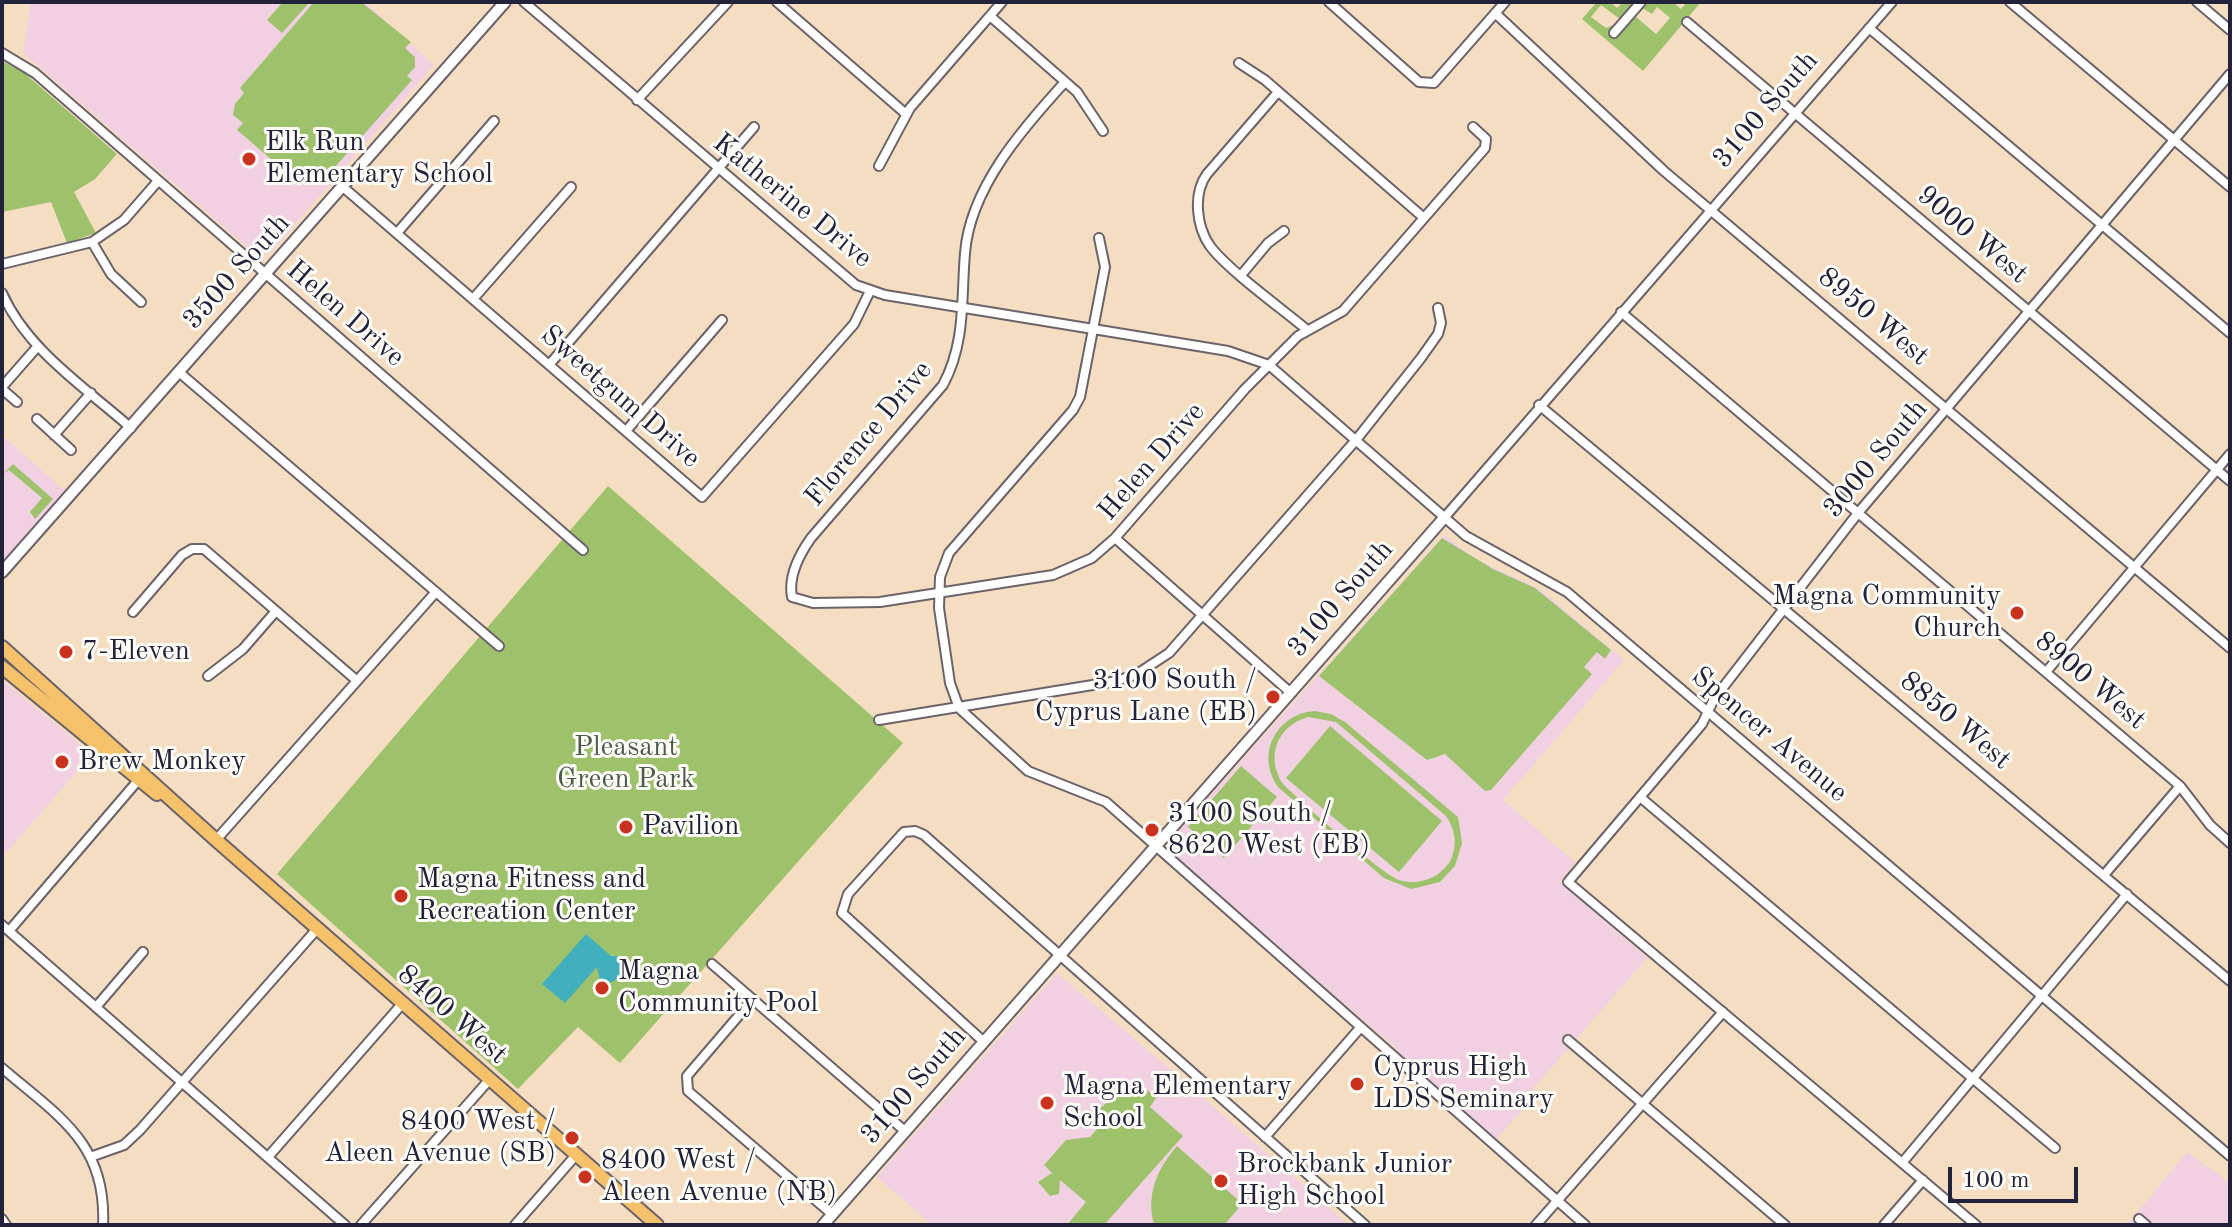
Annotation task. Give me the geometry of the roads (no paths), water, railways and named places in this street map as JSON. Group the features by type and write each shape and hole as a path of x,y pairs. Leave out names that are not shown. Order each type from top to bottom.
{"main road":[{"name":"8400 West","path":"2,647 142,776 657,1225"},
{"name":"8400 West","path":"2,667 142,776"}],"street":[{"name":"3500 South","path":"2,572 505,2"},
{"name":"Katherine Drive","path":"524,2 840,275 870,291 1228,351 1269,365"},
{"path":"637,100 728,2"},
{"path":"777,2 906,114"},
{"path":"879,166 906,114 1002,2"},
{"path":"1329,2 1419,82 1427,84 1434,83 1505,2"},
{"path":"1614,33 1641,2"},
{"name":"3100 South","path":"823,1225 1892,2"},
{"path":"2010,2 2230,187"},
{"path":"2197,2 2230,30"},
{"name":"8950 West","path":"1495,13 1581,90 1626,137 2230,648"},
{"path":"990,16 1088,104 1103,131"},
{"name":"9000 West","path":"1687,22 2230,481"},
{"path":"1869,28 2230,333"},
{"name":"Helen Drive","path":"2,53 35,73 583,550"},
{"path":"1239,63 1278,92 1424,218"},
{"name":"3000 South","path":"1723,1012 1568,882 1708,713 1714,699 1858,513 2230,74"},
{"name":"Florence Drive","path":"792,597 791,587 797,563 811,538 943,385 958,350 968,234 996,169 1022,130 1065,82"},
{"path":"1278,92 1207,174 1197,194 1208,242 1306,329"},
{"path":"397,233 494,121"},
{"path":"549,365 754,127"},
{"name":"Helen Drive","path":"792,597 813,603 856,604 1053,575 1092,558 1115,538 1269,365 1306,329 1326,322 1343,311 1488,143 1473,127"},
{"path":"2,264 92,242 124,220 158,181"},
{"name":"Sweetgum Drive","path":"343,187 702,497 854,324 870,291"},
{"path":"473,299 571,187"},
{"path":"1242,274 1268,243 1284,231"},
{"path":"1099,238 1105,267 1085,384 1073,410 949,553 943,565 939,591 950,683 959,708 1028,771 1106,802 1585,1225"},
{"path":"92,242 111,274 141,302"},
{"path":"2,293 18,323 38,346 131,428"},
{"path":"879,720 1117,681 1137,674 1169,653 1356,440 1430,347 1441,323 1438,308"},
{"name":"8900 West","path":"1621,312 2180,786 2229,842"},
{"path":"626,431 722,320"},
{"path":"17,402 2,388 38,346"},
{"name":"Spencer Avenue","path":"1269,365 1444,518 1484,549 1537,573 1567,592 2230,1156"},
{"path":"180,373 499,646"},
{"path":"54,435 91,393"},
{"name":"8850 West","path":"1539,405 2230,981"},
{"path":"37,419 71,450"},
{"path":"2046,672 2230,454"},
{"path":"1115,538 1291,693"},
{"path":"133,612 182,555 192,549 208,553 355,679"},
{"path":"216,840 355,679 435,593"},
{"path":"208,676 243,649 276,611"},
{"path":"142,776 5,928 345,1225"},
{"path":"2104,875 2180,786"},
{"path":"1640,797 2055,1148"},
{"path":"984,1042 847,920 842,911 848,894 901,834 912,831 924,835 1365,1225"},
{"path":"1902,1163 2127,894"},
{"path":"93,1156 124,1145 317,929"},
{"path":"96,1007 143,952"},
{"path":"712,964 906,1132"},
{"path":"753,999 687,1076 685,1084 688,1091 833,1215"},
{"path":"268,1157 402,1004"},
{"path":"1536,1225 1723,1012 1976,1225"},
{"path":"1265,1137 1360,1028"},
{"path":"1568,1040 1785,1225"},
{"path":"2,1068 77,1134 93,1156 103,1187 103,1225"},
{"path":"361,1225 490,1079"},
{"path":"515,1225 576,1155"},
{"path":"1884,1225 1923,1180"},
{"path":"2,1219 6,1225"}],"water":[{"path":"586,934 611,956 627,956 625,967 616,979 601,985 597,967 565,1003 542,984"}],"place":[{"name":"Elk Run Elementary School","path":"249,159"},
{"name":"Magna Community Church","path":"2017,613"},
{"name":"7-Eleven","path":"66,652"},
{"name":"3100 South / Cyprus Lane (EB)","path":"1273,697"},
{"name":"Brew Monkey","path":"62,762"},
{"name":"Pavilion","path":"626,827"},
{"name":"3100 South / 8620 West (EB)","path":"1152,830"},
{"name":"Magna Fitness and Recreation Center","path":"401,896"},
{"name":"Magna Community Pool","path":"602,988"},
{"name":"Cyprus High LDS Seminary","path":"1357,1084"},
{"name":"Magna Elementary School","path":"1047,1103"},
{"name":"8400 West / Aleen Avenue (SB)","path":"572,1138"},
{"name":"8400 West / Aleen Avenue (NB)","path":"585,1177"},
{"name":"Brockbank Junior High School","path":"1221,1181"}],"park label":[{"name":"Pleasant Green Park","path":"626,764"}]}
